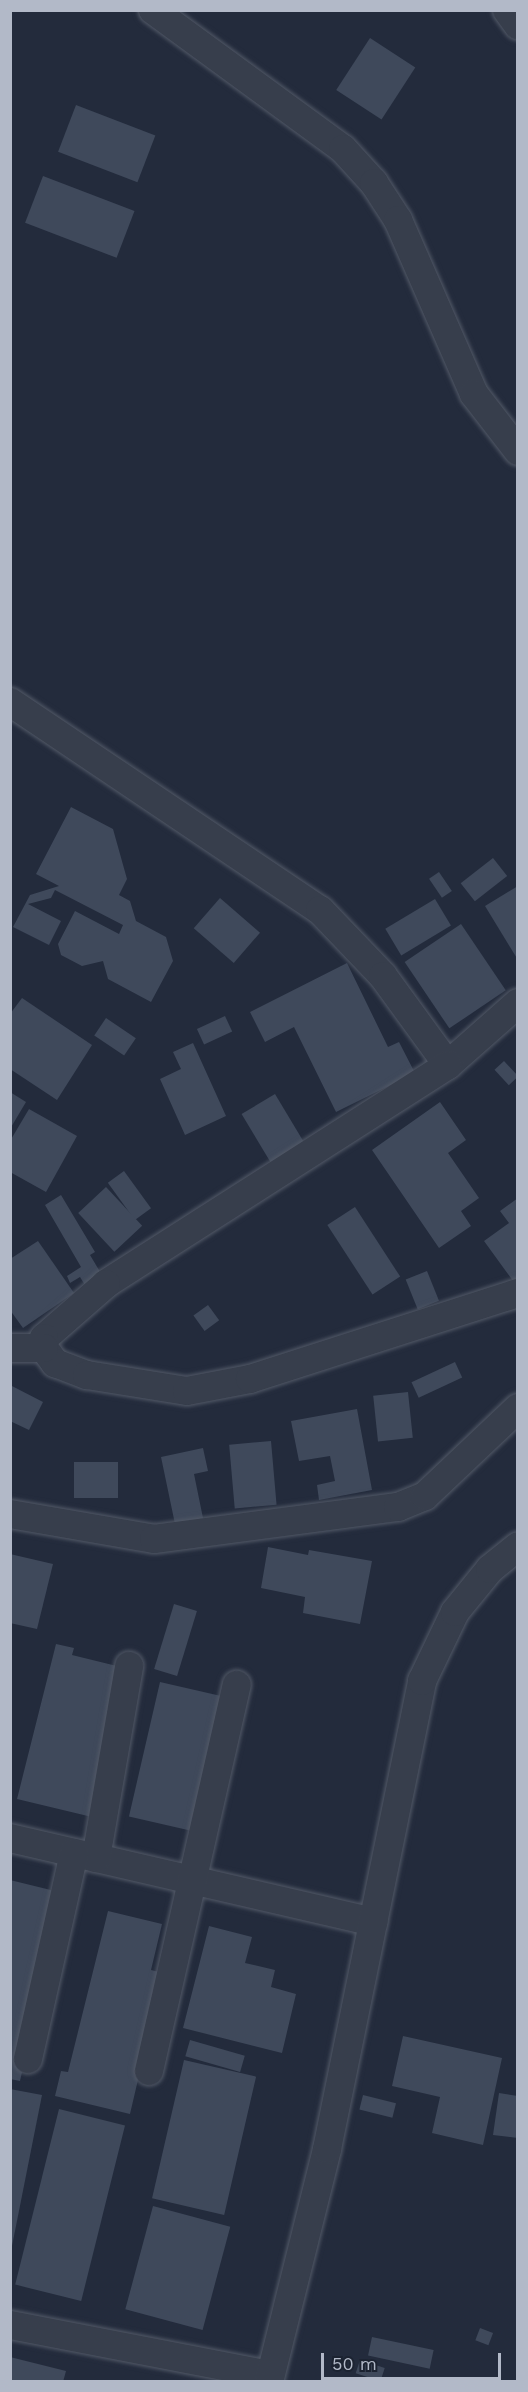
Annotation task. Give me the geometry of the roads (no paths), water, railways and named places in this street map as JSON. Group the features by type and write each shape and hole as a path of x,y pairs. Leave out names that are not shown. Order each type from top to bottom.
{"street":[{"path":"153,10 343,149 374,183 398,220 474,394 518,451"},
{"path":"507,10 518,25"},
{"path":"10,702 320,910 383,976 448,1065"},
{"path":"518,1003 448,1065 106,1284 44,1338 44,1348 55,1363 87,1375 187,1392 250,1379 518,1293"},
{"path":"10,1348 44,1348"},
{"path":"10,1514 154,1539 398,1507 425,1496 518,1408"},
{"path":"10,2325 270,2378 327,2149 422,1681 455,1612 490,1569 518,1546"},
{"path":"28,2059 85,1856 129,1666"},
{"path":"149,2071 237,1685"},
{"path":"10,1838 373,1922"}]}
